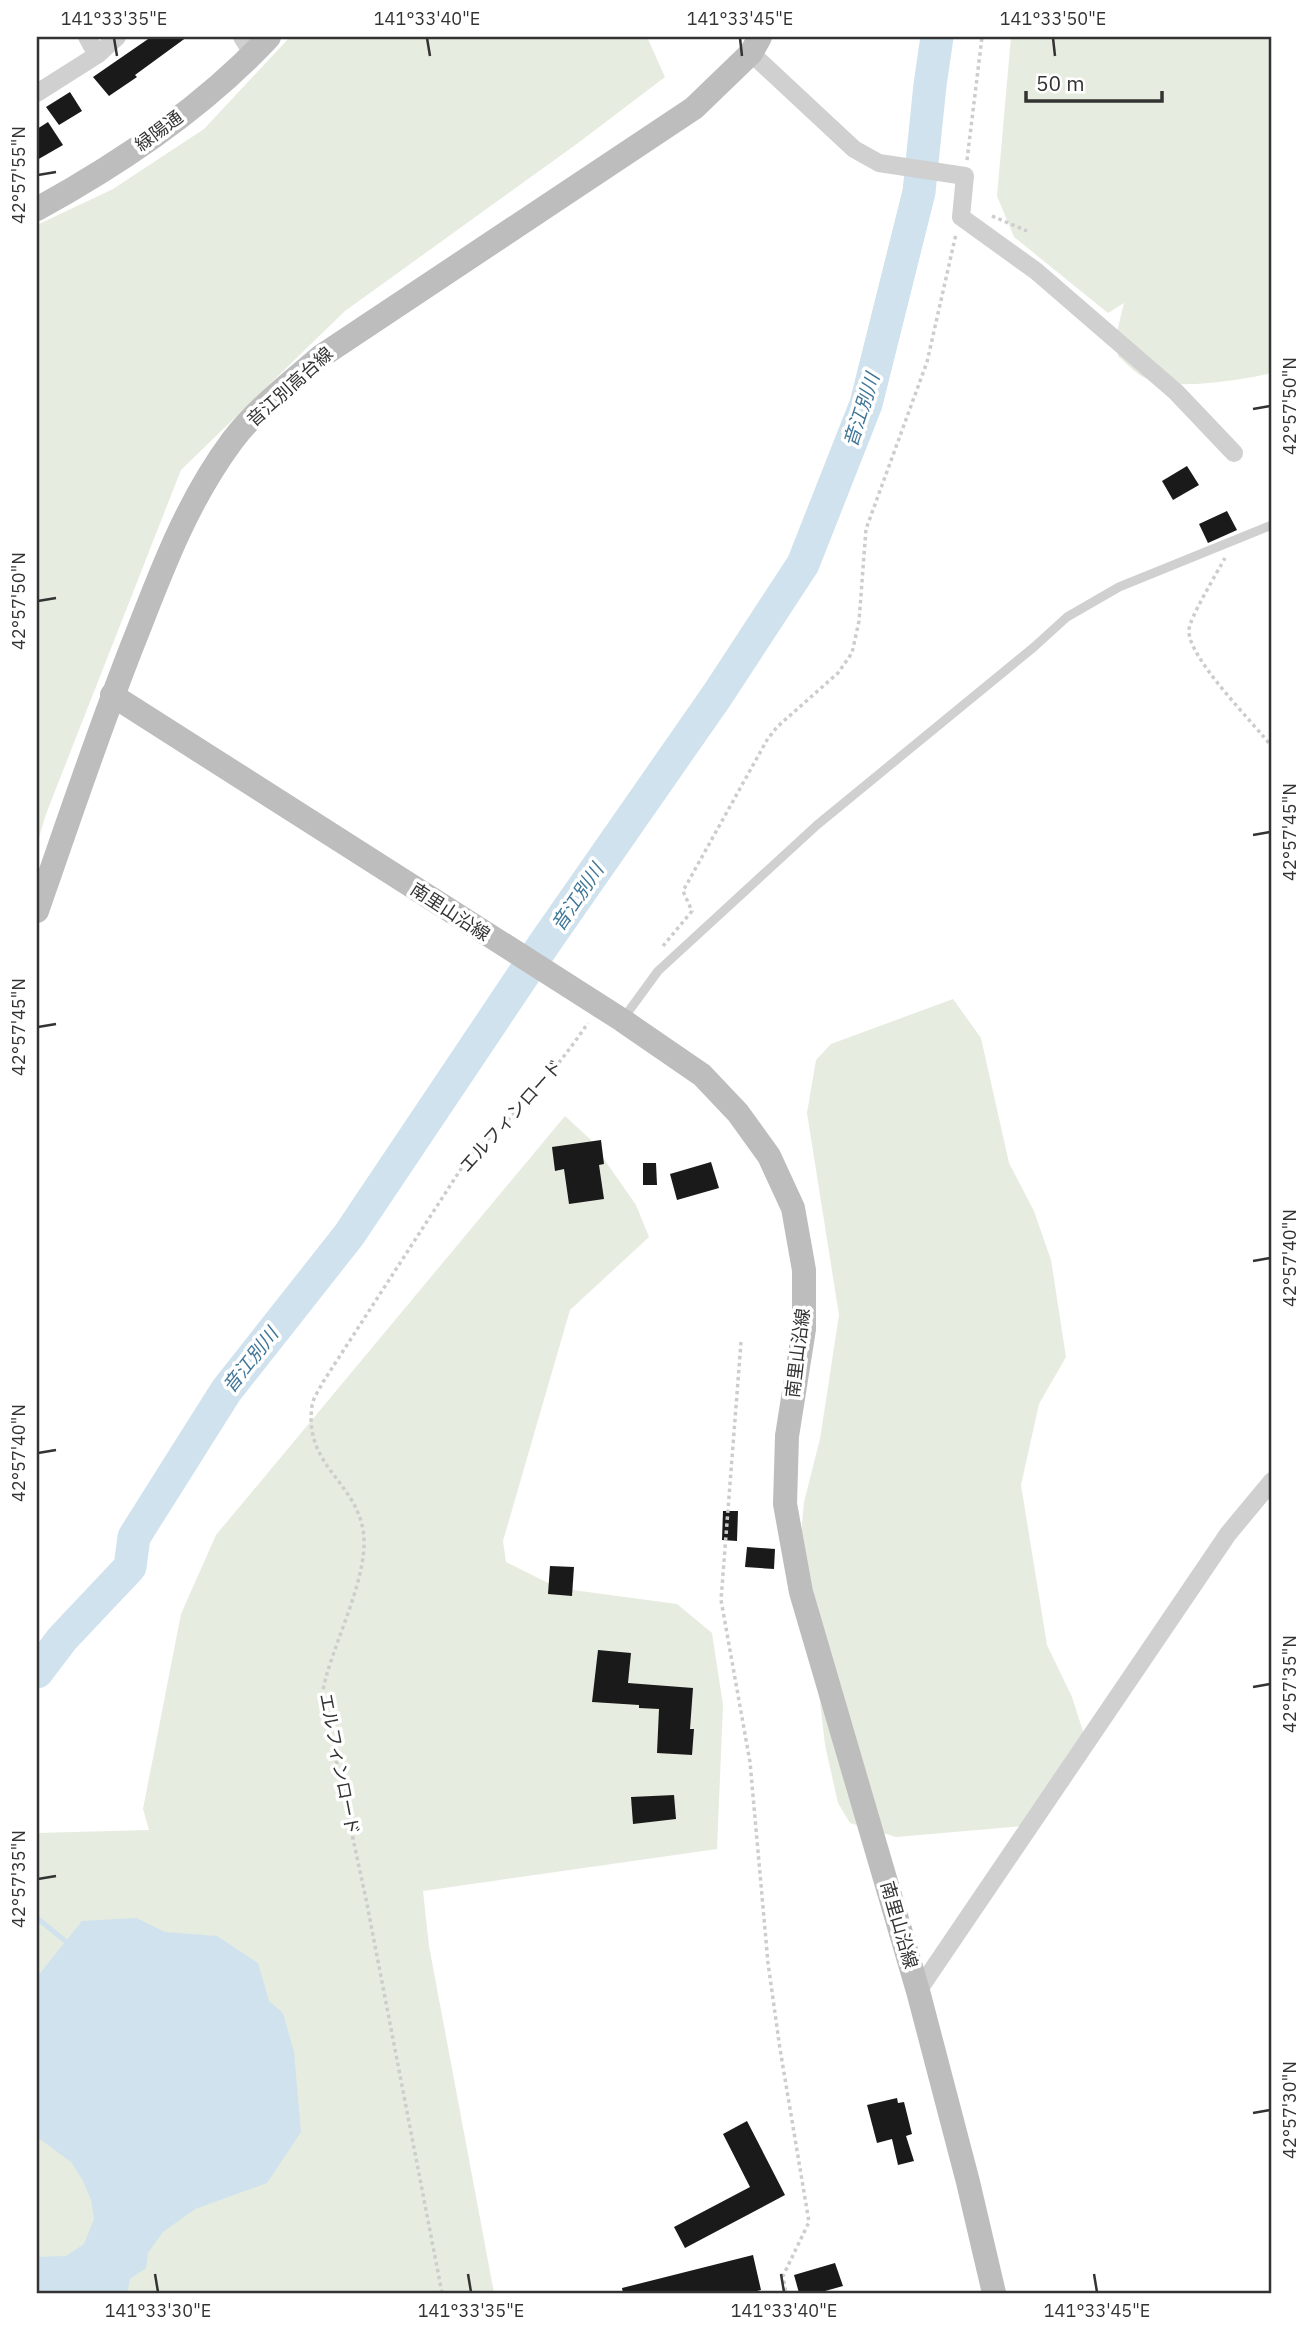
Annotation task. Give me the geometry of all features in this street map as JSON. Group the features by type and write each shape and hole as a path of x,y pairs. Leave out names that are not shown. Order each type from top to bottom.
{"street":[{"path":"87,37 97,55"},
{"path":"37,93 97,55 117,37"},
{"name":"緑陽通","path":"37,209 126,156 188,109 255,42"},
{"path":"755,45 854,149 879,163 965,176 961,217 1036,271 1177,393 1234,453"},
{"name":"音江別高台線","path":"37,911 112,695 174,539 188,509 232,441 265,404 320,357 694,108 755,45"},
{"name":"南里山沿線","path":"112,695 622,1020 702,1075 738,1113 769,1156 793,1208 804,1270 804,1329 786,1436 785,1504 801,1592 918,1991 994,2293"},
{"path":"918,1991 1228,1534 1272,1481"}],"lane":[{"path":"622,1020 657,971 817,825 1067,618 1119,587 1272,525"}],"path":[{"path":"965,176 982,37"},
{"path":"992,215 1027,230"},
{"path":"659,951 692,911 683,891 767,740 777,727 838,673 852,653 859,621 866,529 927,362 961,217"},
{"path":"1216,548 1226,555 1188,628 1190,643 1201,662 1272,747"},
{"name":"エルフィンロード","path":"442,2293 366,1899 322,1695 326,1673 361,1573 365,1546 363,1527 355,1503 330,1473 320,1456 313,1434 312,1404 323,1382 470,1155 536,1091 568,1052 599,1007"},
{"path":"741,1342 722,1600 750,1762 768,1963 809,2222 783,2276 786,2293"}],"shaded area":[{"path":"290,37 647,37 665,77 345,311 181,470 46,814 37,844 37,225 113,189 204,129"},
{"path":"1011,37 1272,37 1272,373 1243,379 1188,384 1170,384 1143,377 1118,356 1117,332 1124,303 1108,313 1014,237 997,196"},
{"path":"953,999 981,1038 1009,1163 1034,1211 1051,1260 1066,1357 1039,1404 1021,1485 1047,1645 1072,1697 1089,1750 1023,1826 896,1837 850,1823 838,1803 825,1745 801,1537 804,1502 820,1439 839,1315 807,1113 816,1060 831,1044"},
{"path":"565,1116 590,1139 636,1205 649,1237 570,1310 503,1541 506,1562 558,1588 677,1604 712,1633 723,1705 717,1849 423,1891 429,1946 494,2293 37,2293 37,1833 149,1830 143,1809 181,1614 216,1535"}],"water":[{"path":"136,1918 165,1932 217,1936 258,1963 269,2001 283,2013 294,2052 301,2132 267,2183 195,2209 163,2232 148,2253 146,2268 130,2279 127,2293 37,2293 37,2257 66,2256 84,2244 94,2219 91,2200 71,2162 37,2137 37,1977 82,1921"}],"building":[{"path":"151,37 187,37 109,96 93,77"},
{"path":"70,92 82,111 59,125 46,107"},
{"path":"48,122 63,145 37,160 37,129"},
{"path":"1187,466 1199,485 1173,500 1162,481"},
{"path":"1227,511 1237,530 1208,543 1199,524"},
{"path":"601,1140 604,1164 599,1165 604,1199 569,1204 564,1169 555,1171 552,1147"},
{"path":"711,1162 719,1188 677,1200 670,1174"},
{"path":"643,1163 656,1163 657,1185 643,1185"},
{"path":"723,1511 738,1511 737,1541 722,1540"},
{"path":"747,1547 775,1549 774,1569 745,1567"},
{"path":"550,1566 574,1567 572,1596 548,1594"},
{"path":"598,1650 631,1653 628,1683 693,1688 690,1729 694,1729 692,1755 657,1753 659,1709 592,1702"},
{"path":"674,1795 676,1819 633,1824 631,1797"},
{"path":"897,2098 898,2103 904,2102 912,2134 906,2136 914,2161 898,2165 892,2139 877,2143 867,2105"},
{"path":"747,2121 785,2195 685,2248 674,2227 750,2187 723,2134"},
{"path":"753,2255 761,2290 749,2293 623,2293 622,2288"},
{"path":"835,2263 843,2286 818,2293 799,2293 794,2275"}],"waterway":[{"name":"音江別川","path":"37,1672 62,1639 130,1567 134,1537 226,1391 349,1235 544,944 718,694 803,564 866,404 919,192 937,37"},
{"path":"37,1918 69,1944"}]}
